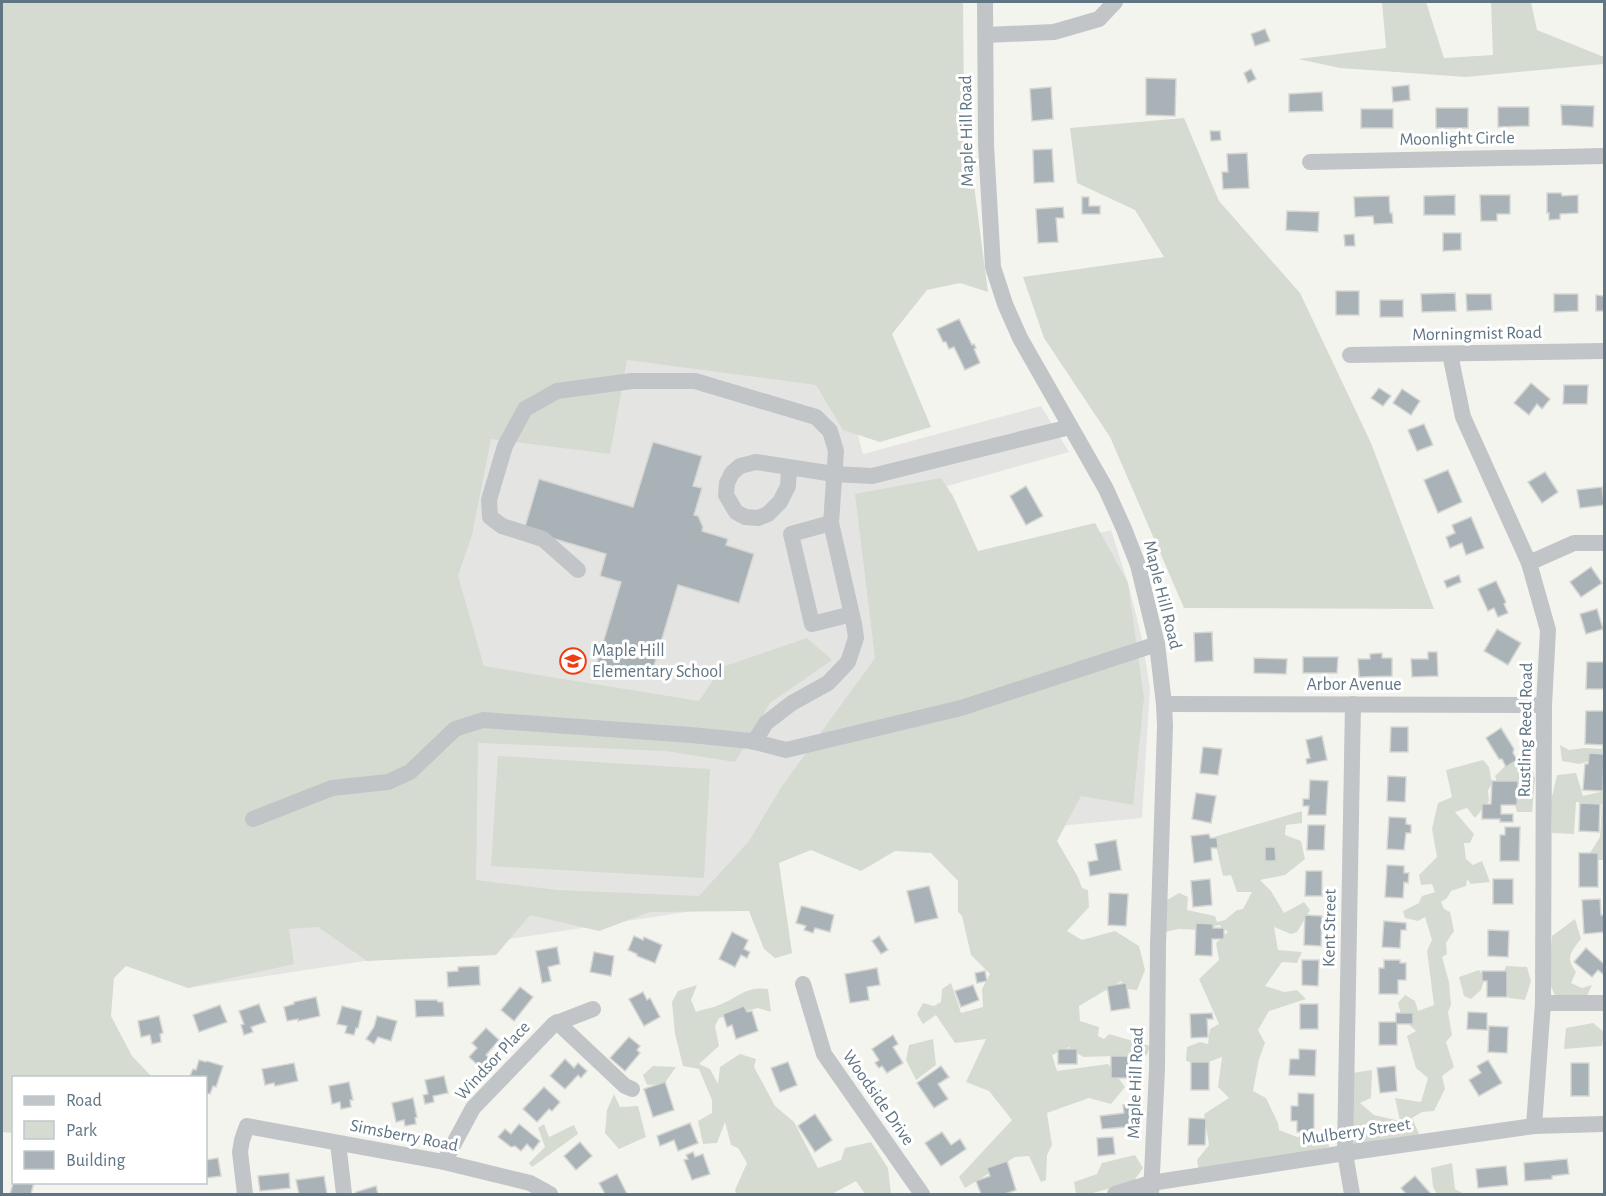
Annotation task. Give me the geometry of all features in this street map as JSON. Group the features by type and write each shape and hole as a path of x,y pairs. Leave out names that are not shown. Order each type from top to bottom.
{"street":[{"name":"Maple Hill Road","path":"985,2 986,145 993,267 1005,304 1020,338 1106,489 1124,529 1138,565 1157,644 1165,726 1158,945 1157,1081 1151,1189"},
{"path":"986,36 1054,32 1099,19 1114,2"},
{"name":"Moonlight Circle","path":"1310,162 1605,156"},
{"name":"Morningmist Road","path":"1350,355 1605,351"},
{"name":"Rustling Reed Road","path":"1450,354 1463,417 1529,563 1548,630 1544,705 1543,1003 1533,1126"},
{"path":"578,570 543,539 502,526 490,517 489,500 505,446 525,409 557,391 632,381 695,381 816,417 830,431 836,451 831,523 856,638 848,662 828,683 792,703 766,723 754,742"},
{"path":"789,468 872,476 1070,427"},
{"path":"831,523 792,534 812,624 852,614"},
{"path":"1529,563 1574,543 1605,543"},
{"path":"253,819 332,788 388,782 410,772 455,729 483,720 691,735 754,742 786,750 961,708 1157,644"},
{"name":"Arbor Avenue","path":"1164,704 1544,705"},
{"name":"Kent Street","path":"1352,1194 1345,1153 1353,704"},
{"name":"Woodside Drive","path":"803,984 824,1054 922,1194"},
{"path":"1543,1003 1605,1003"},
{"name":"Windsor Place","path":"444,1162 473,1108 554,1024 593,1009"},
{"path":"557,1022 625,1086 632,1089"},
{"name":"Mulberry Street","path":"1115,1194 1345,1153 1533,1126 1605,1124"},
{"name":"Simsberry Road","path":"245,1194 240,1152 247,1126 444,1162 530,1183 550,1194"},
{"path":"338,1143 344,1194"}],"shaded area":[{"name":"Maple Hill Elementary School","path":"830,330 863,454 1041,406 1069,452 872,507 891,588 1111,530 1141,634 1150,688 1142,818 768,854 792,953 775,958 758,901 188,988 2,503 504,362"}],"green space":[{"path":"2,2 963,2 964,109 988,292 960,283 927,290 892,334 931,427 880,442 843,430 816,385 627,360 610,454 491,439 472,535 458,576 484,666 699,701 722,667 807,638 832,660 770,703 735,762 666,751 478,743 476,880 558,890 699,896 749,841 782,786 875,658 855,494 941,478 953,496 978,551 1095,523 1128,583 1144,698 1133,805 1081,796 1057,841 1082,888 1088,890 1089,907 1067,931 1082,940 1115,931 1139,946 1145,970 1137,990 1127,989 1121,981 1079,1006 1080,1021 1099,1027 1098,1036 1104,1039 1109,1034 1150,1046 1147,1055 1083,1057 1069,1047 1052,1055 1057,1071 1108,1064 1125,1087 1111,1104 1089,1098 1047,1113 1052,1145 1047,1155 1046,1180 1041,1182 1029,1156 1015,1157 965,1188 959,1177 1012,1120 989,1091 966,1082 986,1039 955,1043 936,1015 923,1024 917,1014 923,1003 934,1006 941,1002 942,989 951,983 961,1013 983,1007 982,989 990,974 971,955 962,916 958,912 958,881 931,853 895,851 861,871 811,850 779,863 792,953 775,958 764,949 749,911 650,912 599,931 530,915 496,955 367,961 318,927 289,929 294,964 188,988 126,966 114,978 111,1016 132,1056 151,1076 12,1076 12,1133 2,1132"},
{"path":"1382,2 1426,2 1444,58 1493,55 1491,2 1531,2 1537,30 1604,57 1604,64 1466,77 1340,68 1298,59 1386,48"},
{"path":"1184,118 1219,201 1300,293 1371,443 1434,609 1184,608 1110,437 1044,338 1023,277 1164,257 1135,210 1077,183 1070,128"},
{"path":"1604,725 1604,757 1579,764 1562,761 1560,745 1569,750 1602,749 1602,726"},
{"path":"1529,755 1535,779 1532,812 1517,812 1514,801 1522,798 1515,786 1499,787 1495,776 1512,759"},
{"path":"498,756 710,769 704,878 491,866"},
{"path":"1483,760 1489,767 1492,784 1488,790 1489,801 1475,818 1467,808 1455,812 1474,834 1470,843 1464,843 1466,859 1473,865 1482,861 1490,882 1471,884 1467,879 1466,886 1451,891 1441,902 1444,909 1450,912 1454,931 1446,943 1447,954 1442,957 1449,982 1451,1005 1448,1012 1452,1035 1446,1042 1454,1067 1442,1076 1445,1089 1434,1111 1422,1112 1412,1118 1419,1134 1414,1138 1352,1144 1352,1073 1372,1070 1371,1098 1360,1103 1374,1115 1400,1121 1395,1098 1421,1102 1428,1078 1416,1068 1407,1036 1416,1031 1402,1018 1398,1003 1405,995 1415,1001 1418,1011 1434,1005 1427,951 1432,940 1425,917 1418,921 1405,918 1403,911 1419,903 1422,896 1435,892 1432,884 1421,885 1419,875 1437,857 1432,829 1438,803 1452,797 1446,770"},
{"path":"1576,773 1583,796 1604,791 1604,860 1598,860 1590,853 1600,837 1602,804 1576,802 1574,834 1552,833 1551,801 1557,775"},
{"path":"1302,811 1302,823 1286,825 1285,835 1301,841 1305,859 1285,875 1260,880 1271,891 1284,913 1304,902 1310,910 1297,932 1291,934 1274,927 1278,950 1302,952 1297,963 1282,962 1265,986 1284,992 1297,990 1306,999 1269,1011 1258,1030 1265,1043 1259,1059 1253,1091 1266,1098 1279,1130 1297,1137 1326,1132 1329,1147 1258,1162 1199,1171 1197,1160 1209,1145 1204,1114 1229,1098 1218,1087 1222,1057 1200,1065 1186,1061 1187,1047 1200,1042 1208,1044 1210,1029 1219,1024 1199,979 1219,960 1216,943 1228,932 1219,925 1202,930 1179,929 1165,932 1165,901 1179,893 1188,897 1187,910 1215,916 1217,922 1243,909 1252,892 1237,892 1231,875 1223,876 1214,837"},
{"path":"1575,919 1581,939 1570,958 1576,972 1571,983 1582,988 1592,985 1587,996 1555,995 1548,980 1552,936"},
{"path":"1506,966 1527,967 1531,981 1525,1000 1509,998 1502,978"},
{"path":"1479,970 1485,978 1481,990 1471,999 1464,996 1459,977"},
{"path":"697,985 691,1000 696,1012 719,1005 753,989 768,989 771,1012 758,1008 719,1018 715,1026 719,1046 699,1064 710,1069 718,1084 720,1067 740,1054 756,1059 754,1067 775,1106 794,1122 818,1168 841,1160 845,1148 871,1142 888,1168 891,1194 865,1194 856,1181 832,1194 736,1194 735,1190 747,1163 738,1148 731,1145 725,1122 717,1143 703,1144 698,1121 712,1113 712,1100 699,1069 683,1066 675,1034 672,1002 678,991"},
{"path":"1593,1023 1604,1032 1602,1046 1564,1049 1566,1028"},
{"path":"933,1039 936,1065 916,1080 906,1060 909,1045"},
{"path":"653,1066 676,1067 664,1084 647,1085 643,1075"},
{"path":"614,1094 620,1107 638,1106 646,1137 619,1149 605,1133 607,1110"},
{"path":"544,1124 549,1137 574,1125 578,1134 532,1167 529,1163 545,1147 538,1128"},
{"path":"1135,1155 1143,1168 1133,1182 1089,1194 1076,1194 1074,1182 1097,1174 1102,1163"},
{"path":"1452,1163 1455,1189 1464,1194 1437,1194 1433,1187 1431,1168"}],"building":[{"path":"1265,29 1270,41 1255,46 1251,34"},
{"path":"1251,69 1256,79 1248,83 1244,73"},
{"path":"1146,78 1176,79 1175,116 1146,115"},
{"path":"1409,85 1410,100 1393,102 1392,87"},
{"path":"1051,87 1053,119 1032,121 1030,89"},
{"path":"1322,92 1323,111 1289,112 1289,94"},
{"path":"1561,105 1594,106 1593,127 1562,125"},
{"path":"1498,107 1529,107 1529,126 1498,127"},
{"path":"1436,108 1468,108 1468,128 1436,128"},
{"path":"1361,109 1393,109 1393,128 1361,128"},
{"path":"1210,131 1220,131 1221,140 1211,141"},
{"path":"1052,149 1054,182 1034,183 1033,150"},
{"path":"1247,153 1249,188 1223,189 1222,172 1228,172 1227,154"},
{"path":"1547,193 1561,193 1562,196 1578,195 1578,213 1560,214 1560,219 1549,220"},
{"path":"1455,195 1455,215 1424,215 1424,196"},
{"path":"1480,195 1510,195 1510,214 1497,214 1497,221 1481,221"},
{"path":"1389,196 1393,223 1374,224 1373,216 1355,217 1354,197"},
{"path":"1082,197 1089,197 1089,206 1100,206 1100,214 1082,214"},
{"path":"1063,207 1064,218 1056,218 1058,242 1038,243 1036,209"},
{"path":"1287,211 1319,212 1318,232 1286,230"},
{"path":"1443,233 1461,233 1461,250 1443,251"},
{"path":"1354,234 1355,246 1345,246 1344,235"},
{"path":"1336,291 1359,291 1359,315 1336,315"},
{"path":"1455,293 1456,311 1422,312 1421,294"},
{"path":"1466,294 1491,294 1492,310 1467,311"},
{"path":"1554,294 1578,294 1578,311 1554,312"},
{"path":"1596,295 1604,296 1604,311 1596,311"},
{"path":"1380,300 1403,300 1403,317 1380,317"},
{"path":"959,319 972,345 974,344 976,348 974,349 980,363 965,370 954,347 949,349 937,329"},
{"path":"1531,383 1550,399 1542,409 1537,404 1529,415 1514,403"},
{"path":"1564,385 1588,385 1587,404 1563,404"},
{"path":"1379,388 1391,396 1383,406 1371,398"},
{"path":"1402,389 1420,401 1411,415 1393,403"},
{"path":"1424,424 1433,445 1417,451 1408,430"},
{"path":"653,442 702,456 693,486 702,488 694,515 698,516 703,527 702,531 728,539 726,545 754,554 739,603 678,585 650,679 597,663 621,582 600,576 606,554 524,530 539,479 633,507"},
{"path":"1448,470 1462,502 1438,513 1424,480"},
{"path":"1545,472 1558,492 1542,503 1528,482"},
{"path":"1026,486 1043,516 1026,525 1010,496"},
{"path":"1602,487 1604,505 1580,508 1577,490"},
{"path":"1471,517 1484,548 1466,555 1462,543 1450,548 1446,537 1455,533 1452,525"},
{"path":"1591,567 1602,583 1581,597 1570,582"},
{"path":"1459,575 1461,582 1447,588 1444,581"},
{"path":"1496,581 1506,602 1504,604 1508,613 1498,617 1494,608 1488,611 1478,589"},
{"path":"1597,609 1603,629 1586,634 1580,614"},
{"path":"1497,629 1521,643 1508,665 1484,651"},
{"path":"1212,632 1213,661 1195,662 1194,633"},
{"path":"1428,652 1437,652 1438,676 1412,677 1411,659 1428,659"},
{"path":"1382,653 1382,658 1392,658 1392,676 1359,677 1358,659 1370,659 1370,654"},
{"path":"1303,657 1338,657 1337,673 1303,673"},
{"path":"1254,658 1287,659 1286,674 1254,673"},
{"path":"1587,662 1604,662 1604,689 1586,689"},
{"path":"1586,711 1604,711 1604,745 1585,744"},
{"path":"1391,727 1408,727 1408,752 1390,752"},
{"path":"1501,728 1514,749 1513,753 1517,760 1506,767 1486,738"},
{"path":"1322,736 1327,760 1307,764 1306,759 1310,758 1306,740"},
{"path":"1203,747 1222,749 1218,775 1200,773"},
{"path":"1589,753 1604,754 1603,791 1583,790 1585,764 1588,764"},
{"path":"1388,776 1406,777 1405,802 1387,801"},
{"path":"1310,780 1328,781 1326,815 1308,815 1309,806 1303,806 1303,799 1309,799"},
{"path":"1492,781 1518,781 1517,805 1501,805 1501,814 1513,814 1513,822 1482,819 1482,804 1491,804"},
{"path":"1196,793 1216,796 1211,823 1192,819"},
{"path":"1580,803 1600,804 1599,832 1579,831"},
{"path":"1389,817 1406,818 1406,824 1411,825 1411,833 1406,833 1404,850 1387,849"},
{"path":"1308,825 1325,825 1324,850 1307,850"},
{"path":"1505,827 1520,827 1519,861 1500,861 1500,835 1505,835"},
{"path":"1209,834 1210,838 1217,838 1218,848 1211,848 1212,860 1194,863 1191,836"},
{"path":"1116,840 1121,870 1090,876 1088,862 1098,860 1095,844"},
{"path":"1265,847 1275,847 1276,861 1265,861"},
{"path":"1579,853 1598,853 1598,887 1579,887"},
{"path":"1387,865 1404,866 1404,873 1409,873 1408,883 1404,882 1403,898 1385,897"},
{"path":"1306,871 1322,871 1322,896 1305,896"},
{"path":"1210,879 1212,905 1193,907 1191,881"},
{"path":"1493,879 1513,879 1513,904 1493,904"},
{"path":"929,886 938,918 915,923 907,891"},
{"path":"1109,893 1128,894 1126,926 1108,925"},
{"path":"1600,899 1601,915 1604,915 1604,932 1584,934 1582,900"},
{"path":"802,906 834,915 830,932 815,928 813,933 804,930 806,926 796,923"},
{"path":"1305,915 1322,916 1321,946 1304,945"},
{"path":"1384,921 1406,923 1406,930 1401,930 1400,948 1382,947"},
{"path":"1196,923 1213,924 1213,928 1224,928 1224,939 1212,939 1212,956 1195,955"},
{"path":"1488,930 1509,931 1508,957 1488,956"},
{"path":"732,932 748,940 744,949 750,952 747,958 741,955 735,967 719,959"},
{"path":"634,936 643,940 644,937 662,945 655,963 628,950"},
{"path":"879,936 888,950 881,954 872,941"},
{"path":"557,947 560,964 548,967 551,981 542,983 536,951"},
{"path":"1586,948 1603,963 1604,961 1604,975 1598,970 1592,977 1574,962"},
{"path":"594,952 614,956 611,976 590,972"},
{"path":"1302,960 1319,960 1318,986 1302,985"},
{"path":"1384,960 1400,960 1400,963 1406,963 1406,980 1398,980 1398,994 1379,994 1379,968 1384,968"},
{"path":"479,966 480,985 448,987 447,972 458,971 458,967"},
{"path":"877,968 880,985 867,987 869,1000 850,1003 845,974"},
{"path":"985,971 987,981 977,983 975,973"},
{"path":"1482,971 1507,971 1507,997 1487,997 1487,981 1482,981"},
{"path":"1126,983 1130,1008 1111,1011 1107,986"},
{"path":"973,985 979,1000 961,1007 955,991"},
{"path":"520,987 533,997 514,1021 501,1010"},
{"path":"643,992 647,1000 650,998 660,1017 644,1026 629,999"},
{"path":"316,997 320,1016 287,1021 284,1007"},
{"path":"415,1000 443,1002 444,1016 416,1017"},
{"path":"259,1004 266,1022 251,1027 253,1032 244,1035 241,1025 244,1024 239,1011"},
{"path":"1300,1004 1318,1004 1318,1029 1300,1029"},
{"path":"220,1005 227,1022 199,1032 193,1015"},
{"path":"342,1006 362,1011 354,1035 345,1033 347,1026 337,1024"},
{"path":"744,1006 747,1012 752,1011 758,1031 736,1039 732,1025 727,1027 723,1014"},
{"path":"1468,1012 1487,1013 1487,1030 1467,1029"},
{"path":"1212,1013 1213,1019 1207,1019 1208,1037 1191,1038 1190,1014"},
{"path":"1396,1013 1413,1013 1413,1024 1397,1024 1397,1045 1379,1045 1379,1022 1396,1022"},
{"path":"159,1016 163,1033 160,1034 161,1042 152,1044 150,1035 141,1037 138,1021"},
{"path":"377,1016 397,1021 391,1041 378,1037 374,1044 366,1039 374,1027"},
{"path":"1489,1026 1508,1027 1507,1053 1488,1052"},
{"path":"486,1028 499,1040 486,1055 489,1058 481,1068 469,1057 477,1048 472,1043"},
{"path":"893,1035 898,1044 893,1047 903,1063 887,1073 882,1066 879,1068 875,1063 879,1060 872,1049"},
{"path":"629,1037 640,1046 637,1050 640,1053 625,1071 610,1058"},
{"path":"1058,1049 1077,1049 1077,1064 1058,1064"},
{"path":"1299,1049 1316,1050 1315,1076 1289,1075 1290,1059 1299,1059"},
{"path":"1111,1056 1129,1056 1129,1078 1111,1078"},
{"path":"565,1059 574,1068 578,1063 587,1071 581,1078 578,1075 565,1089 550,1076"},
{"path":"199,1060 223,1066 216,1087 213,1086 210,1094 207,1093 207,1076 190,1076 193,1069 196,1070"},
{"path":"1488,1060 1502,1083 1479,1096 1469,1080 1481,1073 1477,1066"},
{"path":"788,1062 797,1085 780,1092 771,1068"},
{"path":"1191,1062 1209,1062 1209,1090 1191,1090"},
{"path":"294,1063 298,1081 275,1086 274,1083 265,1085 262,1069"},
{"path":"1571,1063 1589,1063 1589,1096 1571,1096"},
{"path":"941,1066 949,1077 938,1084 948,1099 934,1108 917,1083"},
{"path":"1395,1066 1397,1091 1380,1093 1377,1068"},
{"path":"444,1076 448,1093 433,1096 434,1102 425,1104 423,1095 428,1094 425,1080"},
{"path":"349,1082 353,1100 350,1100 351,1107 341,1109 340,1102 332,1104 329,1086"},
{"path":"665,1082 674,1110 653,1117 644,1089"},
{"path":"544,1087 560,1102 552,1111 549,1109 537,1122 523,1109"},
{"path":"1298,1093 1314,1094 1314,1132 1297,1132 1297,1121 1291,1121 1291,1106 1298,1106"},
{"path":"413,1098 416,1124 405,1126 404,1120 396,1122 392,1103"},
{"path":"1134,1104 1136,1126 1102,1129 1100,1116 1124,1113 1123,1105"},
{"path":"815,1114 832,1140 815,1152 798,1126"},
{"path":"1189,1118 1206,1119 1205,1145 1188,1145"},
{"path":"690,1123 698,1143 678,1151 674,1140 660,1146 657,1136"},
{"path":"519,1124 540,1141 533,1150 527,1144 521,1151 498,1137 505,1129 511,1134"},
{"path":"942,1132 951,1145 960,1139 966,1149 941,1166 925,1143"},
{"path":"1113,1137 1115,1154 1098,1156 1097,1138"},
{"path":"580,1142 592,1156 576,1170 564,1156"},
{"path":"693,1152 695,1157 703,1154 710,1174 692,1180 684,1160 688,1159 686,1155"},
{"path":"218,1158 221,1176 207,1178 207,1160"},
{"path":"1567,1159 1569,1174 1552,1176 1552,1179 1525,1181 1524,1163"},
{"path":"1007,1161 1016,1190 1005,1194 981,1194 976,1181 990,1176 987,1168"},
{"path":"1506,1166 1508,1185 1478,1188 1476,1169"},
{"path":"289,1173 290,1188 260,1191 258,1176"},
{"path":"617,1174 627,1194 605,1194 599,1183"},
{"path":"324,1176 327,1194 299,1194 296,1180"},
{"path":"1415,1176 1431,1194 1406,1194 1401,1188"},
{"path":"13,1184 34,1184 31,1194 10,1194"},
{"path":"376,1186 378,1194 356,1194 356,1192"}],"place":[{"name":"Maple Hill Elementary School","path":"573,661"}]}
